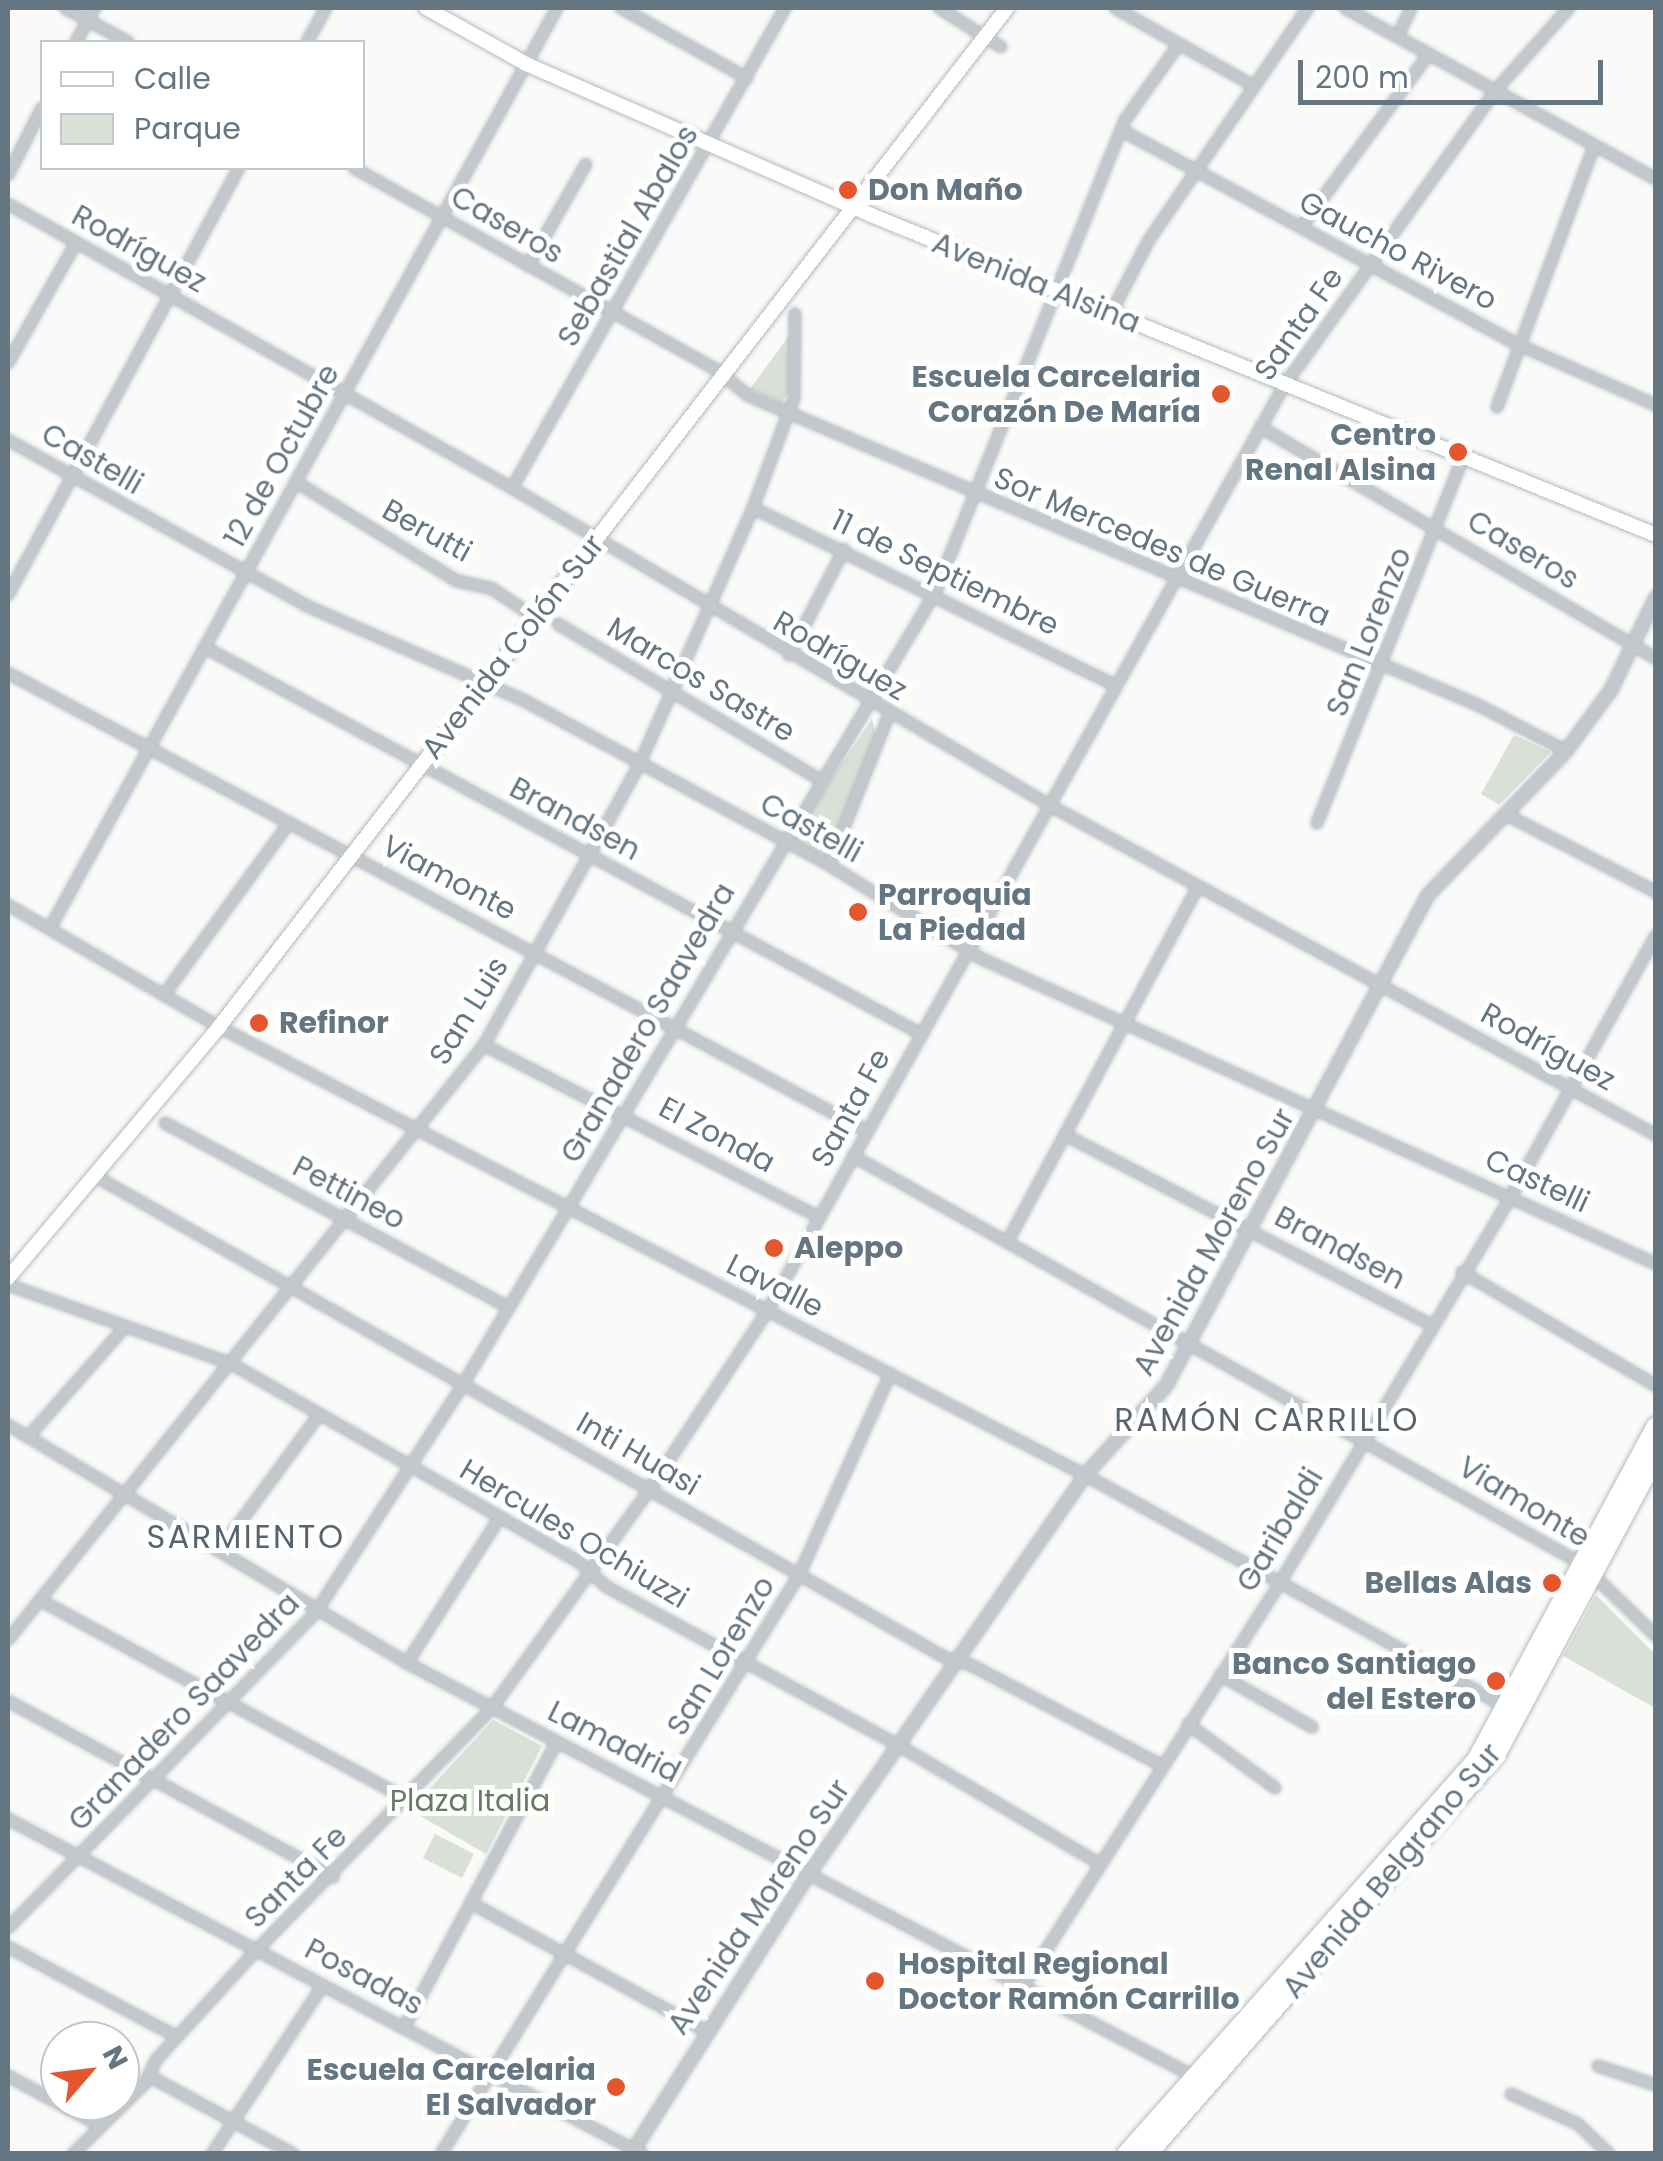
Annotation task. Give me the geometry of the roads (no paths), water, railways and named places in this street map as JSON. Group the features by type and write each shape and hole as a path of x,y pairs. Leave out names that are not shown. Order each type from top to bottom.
{"highway":[{"name":"Avenida Belgrano Sur","path":"1126,2154 1202,2081 1484,1771 1656,1426"},
{"name":"Avenida Belgrano Sur","path":"1587,1568 1656,1458"},
{"name":"Avenida Belgrano Sur","path":"1148,2154 1202,2081"}],"main road":[{"name":"Avenida Alsina","path":"426,8 526,64 853,207 1656,535"},
{"name":"Avenida Colón Sur","path":"8,1281 218,1026 1007,8"}],"street":[{"path":"65,8 124,40"},
{"path":"77,40 94,8"},
{"path":"308,40 326,8"},
{"name":"12 de Octubre","path":"50,928 557,8"},
{"path":"621,8 747,78"},
{"name":"Sebastial Abalos","path":"512,488 786,8"},
{"path":"939,8 1002,47"},
{"path":"1116,8 1254,86"},
{"path":"1111,314 1196,170 1308,8"},
{"path":"1345,8 1656,179"},
{"path":"1398,36 1411,8"},
{"name":"Santa Fe","path":"74,2154 149,2076 176,2038 258,1949 334,1877 492,1708 650,1490 768,1310 1284,386 1494,91 1569,8"},
{"name":"Granadero Saavedra","path":"8,1928 157,1780 316,1612 464,1383 624,1117 818,779 870,703 935,593 1121,130 1179,44"},
{"path":"1302,226 1429,54"},
{"path":"8,176 40,112"},
{"name":"Gaucho Rivero","path":"1121,130 1519,345 1656,405"},
{"path":"1497,407 1594,146"},
{"path":"528,266 586,164"},
{"path":"8,595 238,170"},
{"name":"Caseros","path":"358,170 722,376 737,389"},
{"name":"Rodríguez","path":"8,204 512,488 709,608 1049,805 1656,1135"},
{"path":"8,362 76,242"},
{"name":"San Luis","path":"8,1640 484,1044 640,763 753,508 796,388 795,314"},
{"name":"Sor Mercedes de Guerra","path":"737,389 1382,669 1478,705 1566,751"},
{"name":"Caseros","path":"1260,427 1438,527 1656,658"},
{"name":"Castelli","path":"8,440 246,573 367,635 484,683 640,763 829,866 969,949 1656,1264"},
{"name":"San Lorenzo","path":"1317,823 1382,669 1462,458"},
{"name":"Berutti","path":"296,482 457,580 491,588 536,618"},
{"name":"11 de Septiembre","path":"753,508 935,593 1114,686"},
{"path":"789,655 844,550"},
{"name":"Avenida Moreno Sur","path":"636,2152 706,2031 956,1660 1085,1476 1159,1396 1435,885 1566,751 1634,646 1656,597"},
{"name":"Marcos Sastre","path":"558,624 818,779"},
{"name":"Brandsen","path":"206,648 419,768 589,854 921,1034"},
{"name":"Viamonte","path":"8,673 867,1131"},
{"path":"829,866 890,714"},
{"path":"1504,814 1656,892"},
{"path":"164,995 289,823"},
{"path":"1009,1238 1198,886"},
{"name":"Lavalle","path":"8,906 218,1026 1085,1476 1511,1711"},
{"name":"Garibaldi","path":"1024,1985 1280,1581 1511,1196 1656,936"},
{"name":"El Zonda","path":"484,1044 819,1217"},
{"name":"Pettineo","path":"165,1123 508,1307"},
{"name":"Brandsen","path":"1065,1135 1431,1325"},
{"name":"Viamonte","path":"853,1156 1009,1238 1364,1437 1587,1568 1656,1636"},
{"name":"Inti Huasi","path":"95,1176 799,1575 1161,1765"},
{"path":"1462,1272 1656,1386"},
{"name":"Hercules Ochiuzzi","path":"8,1281 124,1328 230,1363 1098,1863"},
{"path":"28,1437 124,1328"},
{"name":"San Lorenzo","path":"441,2154 666,1796 799,1575 890,1374"},
{"path":"219,1551 318,1415"},
{"name":"Lamadrid","path":"8,1424 125,1490 316,1612 407,1664 666,1796 1202,2081"},
{"path":"407,1664 500,1517"},
{"path":"40,1600 408,1799"},
{"path":"1220,1674 1312,1726"},
{"path":"8,1701 334,1877"},
{"path":"1188,1724 1276,1788"},
{"path":"404,2028 556,1742"},
{"name":"Posadas","path":"8,1819 636,2152"},
{"path":"470,1903 706,2031"},
{"path":"8,1947 176,2038"},
{"path":"212,2154 323,1984"},
{"path":"1598,2066 1656,2085"},
{"path":"8,2076 101,2126"},
{"path":"149,2076 293,2154"},
{"path":"1511,2094 1578,2124 1609,2154"}],"place":[{"name":"Don Maño","path":"848,190"},
{"name":"Escuela Carcelaria Corazón De María","path":"1221,394"},
{"name":"Centro Renal Alsina","path":"1458,452"},
{"name":"Parroquia La Piedad","path":"858,912"},
{"name":"Refinor","path":"259,1023"},
{"name":"Aleppo","path":"774,1248"},
{"name":"Bellas Alas","path":"1552,1583"},
{"name":"Banco Santiago del Estero","path":"1496,1681"},
{"name":"Hospital Regional Doctor Ramón Carrillo","path":"875,1981"},
{"name":"Escuela Carcelaria El Salvador","path":"616,2087"}],"district":[{"name":"RAMÓN CARRILLO","path":"1267,1420"},
{"name":"SARMIENTO","path":"246,1537"}],"park label":[{"name":"Plaza Italia","path":"470,1801"}]}
